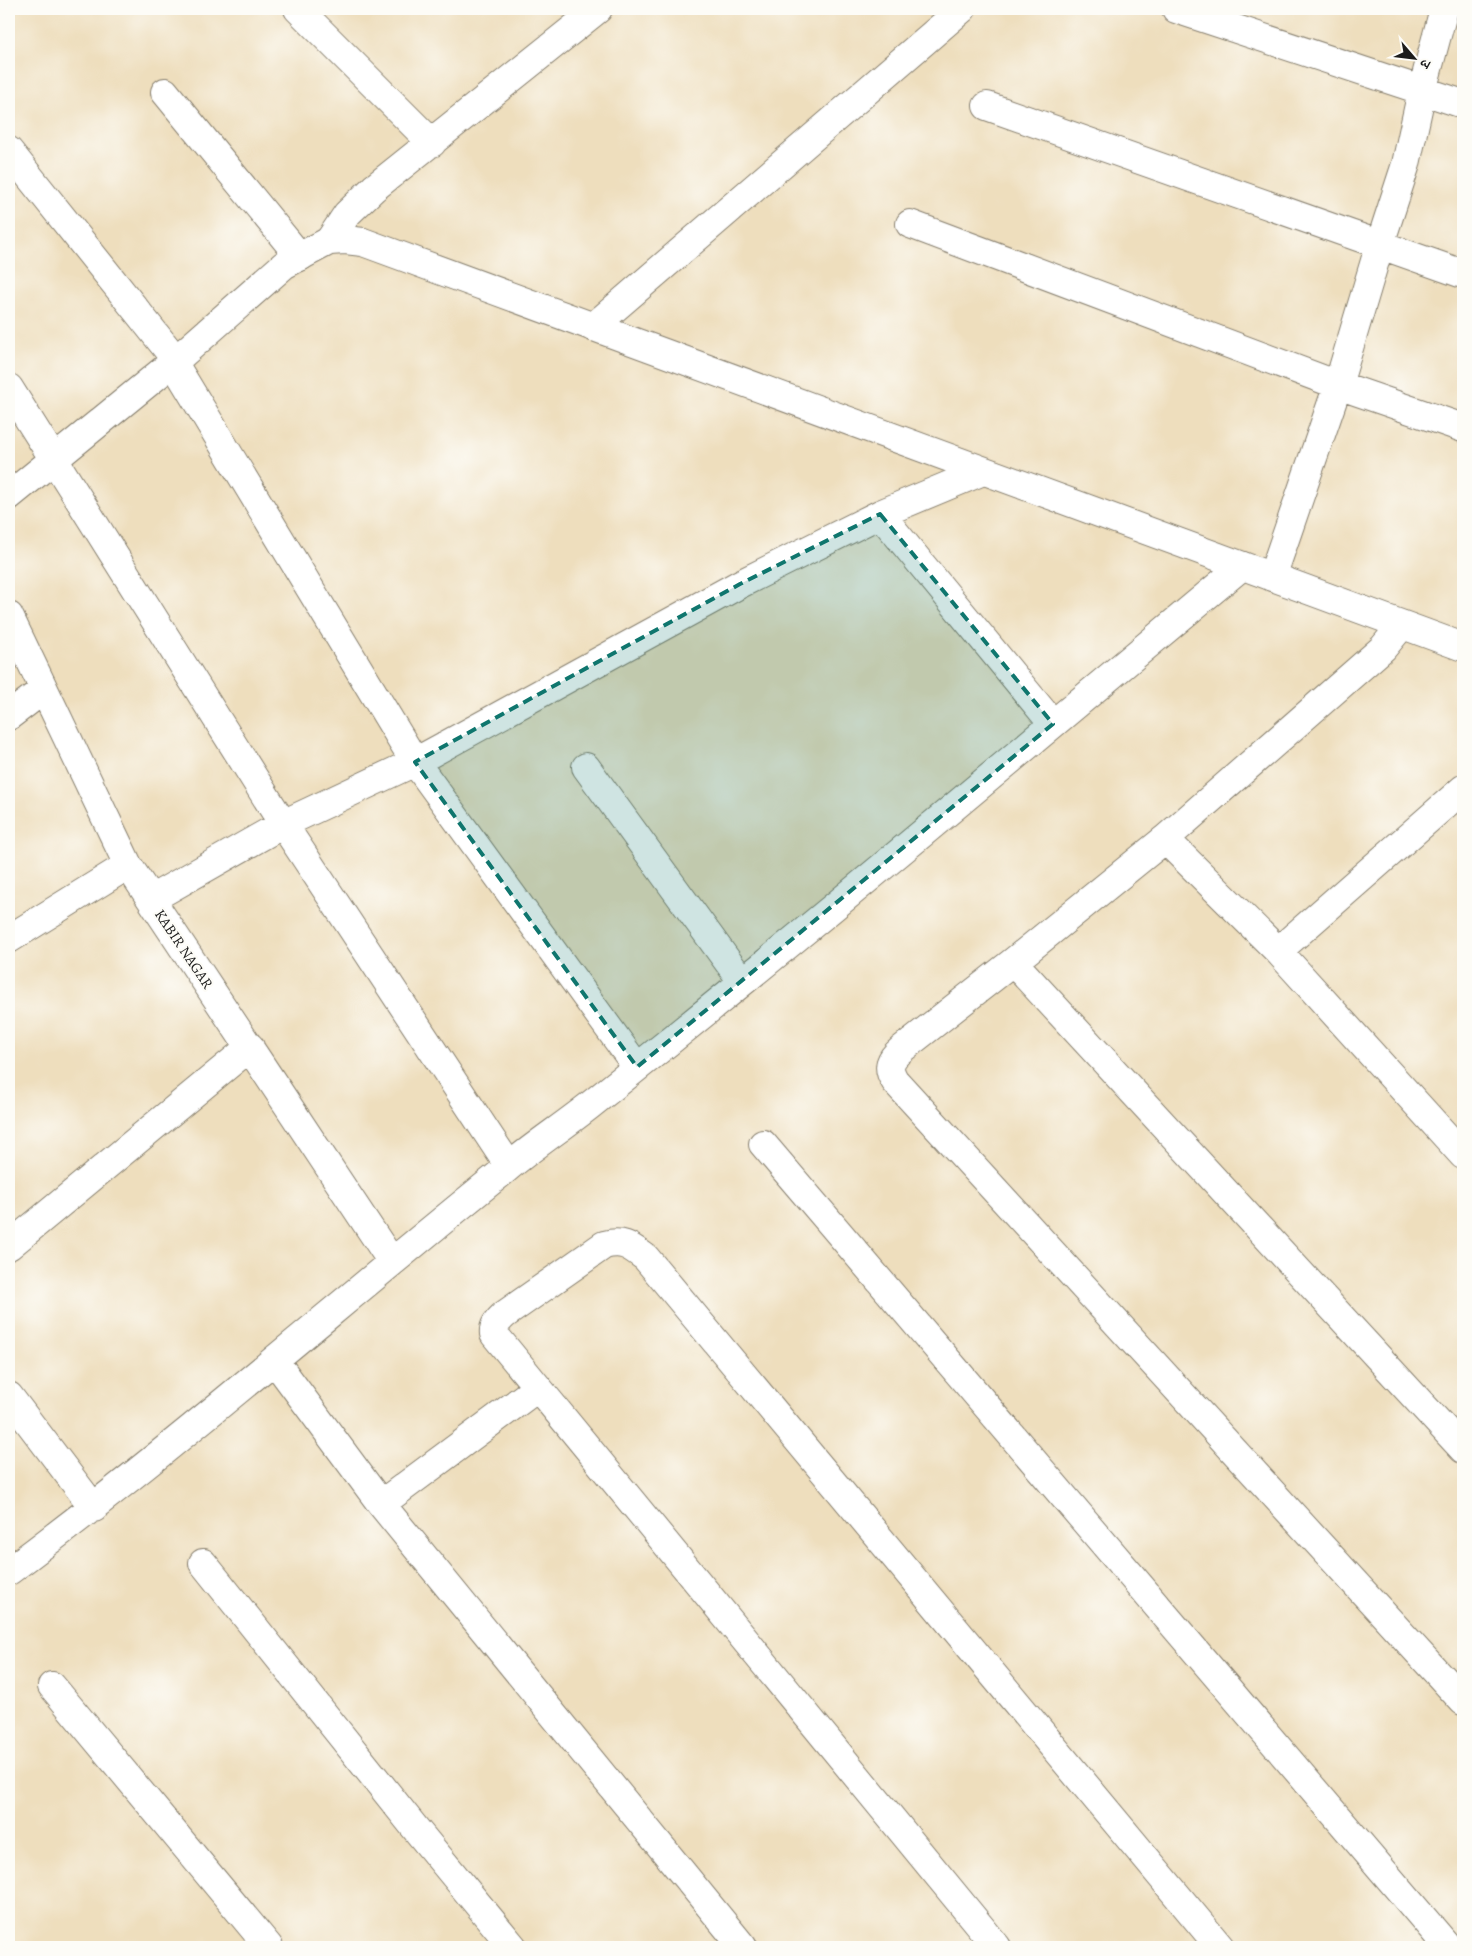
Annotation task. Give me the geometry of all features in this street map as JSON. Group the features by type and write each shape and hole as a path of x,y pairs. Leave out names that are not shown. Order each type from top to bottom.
{"street":[{"path":"298,9 432,143"},
{"path":"329,241 348,214 374,188 598,9"},
{"path":"593,327 962,9"},
{"path":"1176,9 1463,104"},
{"path":"1272,577 1338,385 1406,164 1422,91 1444,9"},
{"path":"165,92 300,257"},
{"path":"987,106 1463,274"},
{"path":"9,151 176,360"},
{"path":"910,224 1338,385 1463,428"},
{"path":"9,496 176,360 284,265 329,241 345,240 363,242 1463,647"},
{"path":"176,360 173,362 415,762 637,1067"},
{"path":"9,388 283,824 509,1166"},
{"path":"150,899 283,824 415,762 740,584 880,514 983,471"},
{"path":"880,514 1053,724"},
{"path":"9,1571 94,1508 275,1361 509,1166 586,1108 910,845 1242,566"},
{"name":"KABIR NAGAR","path":"9,616 128,865 392,1262"},
{"path":"1402,625 1383,648 1165,839 894,1056 890,1066 890,1073 895,1081 1463,1701"},
{"path":"9,716 43,690"},
{"path":"586,767 742,981"},
{"path":"1278,951 1463,789"},
{"path":"1165,839 1278,951 1463,1155"},
{"path":"9,939 128,865"},
{"path":"1013,962 1463,1449"},
{"path":"9,1246 250,1046"},
{"path":"763,1144 1448,1947"},
{"path":"997,1947 494,1334 497,1322 504,1315 604,1245 617,1242 631,1246 646,1258 1220,1947"},
{"path":"275,1361 381,1504 743,1947"},
{"path":"381,1504 537,1388"},
{"path":"9,1396 94,1508"},
{"path":"204,1562 419,1833 513,1947"},
{"path":"52,1686 269,1947"}],"highlighted area":[{"path":"880,514 1053,724 637,1067 415,762 740,584"}]}
